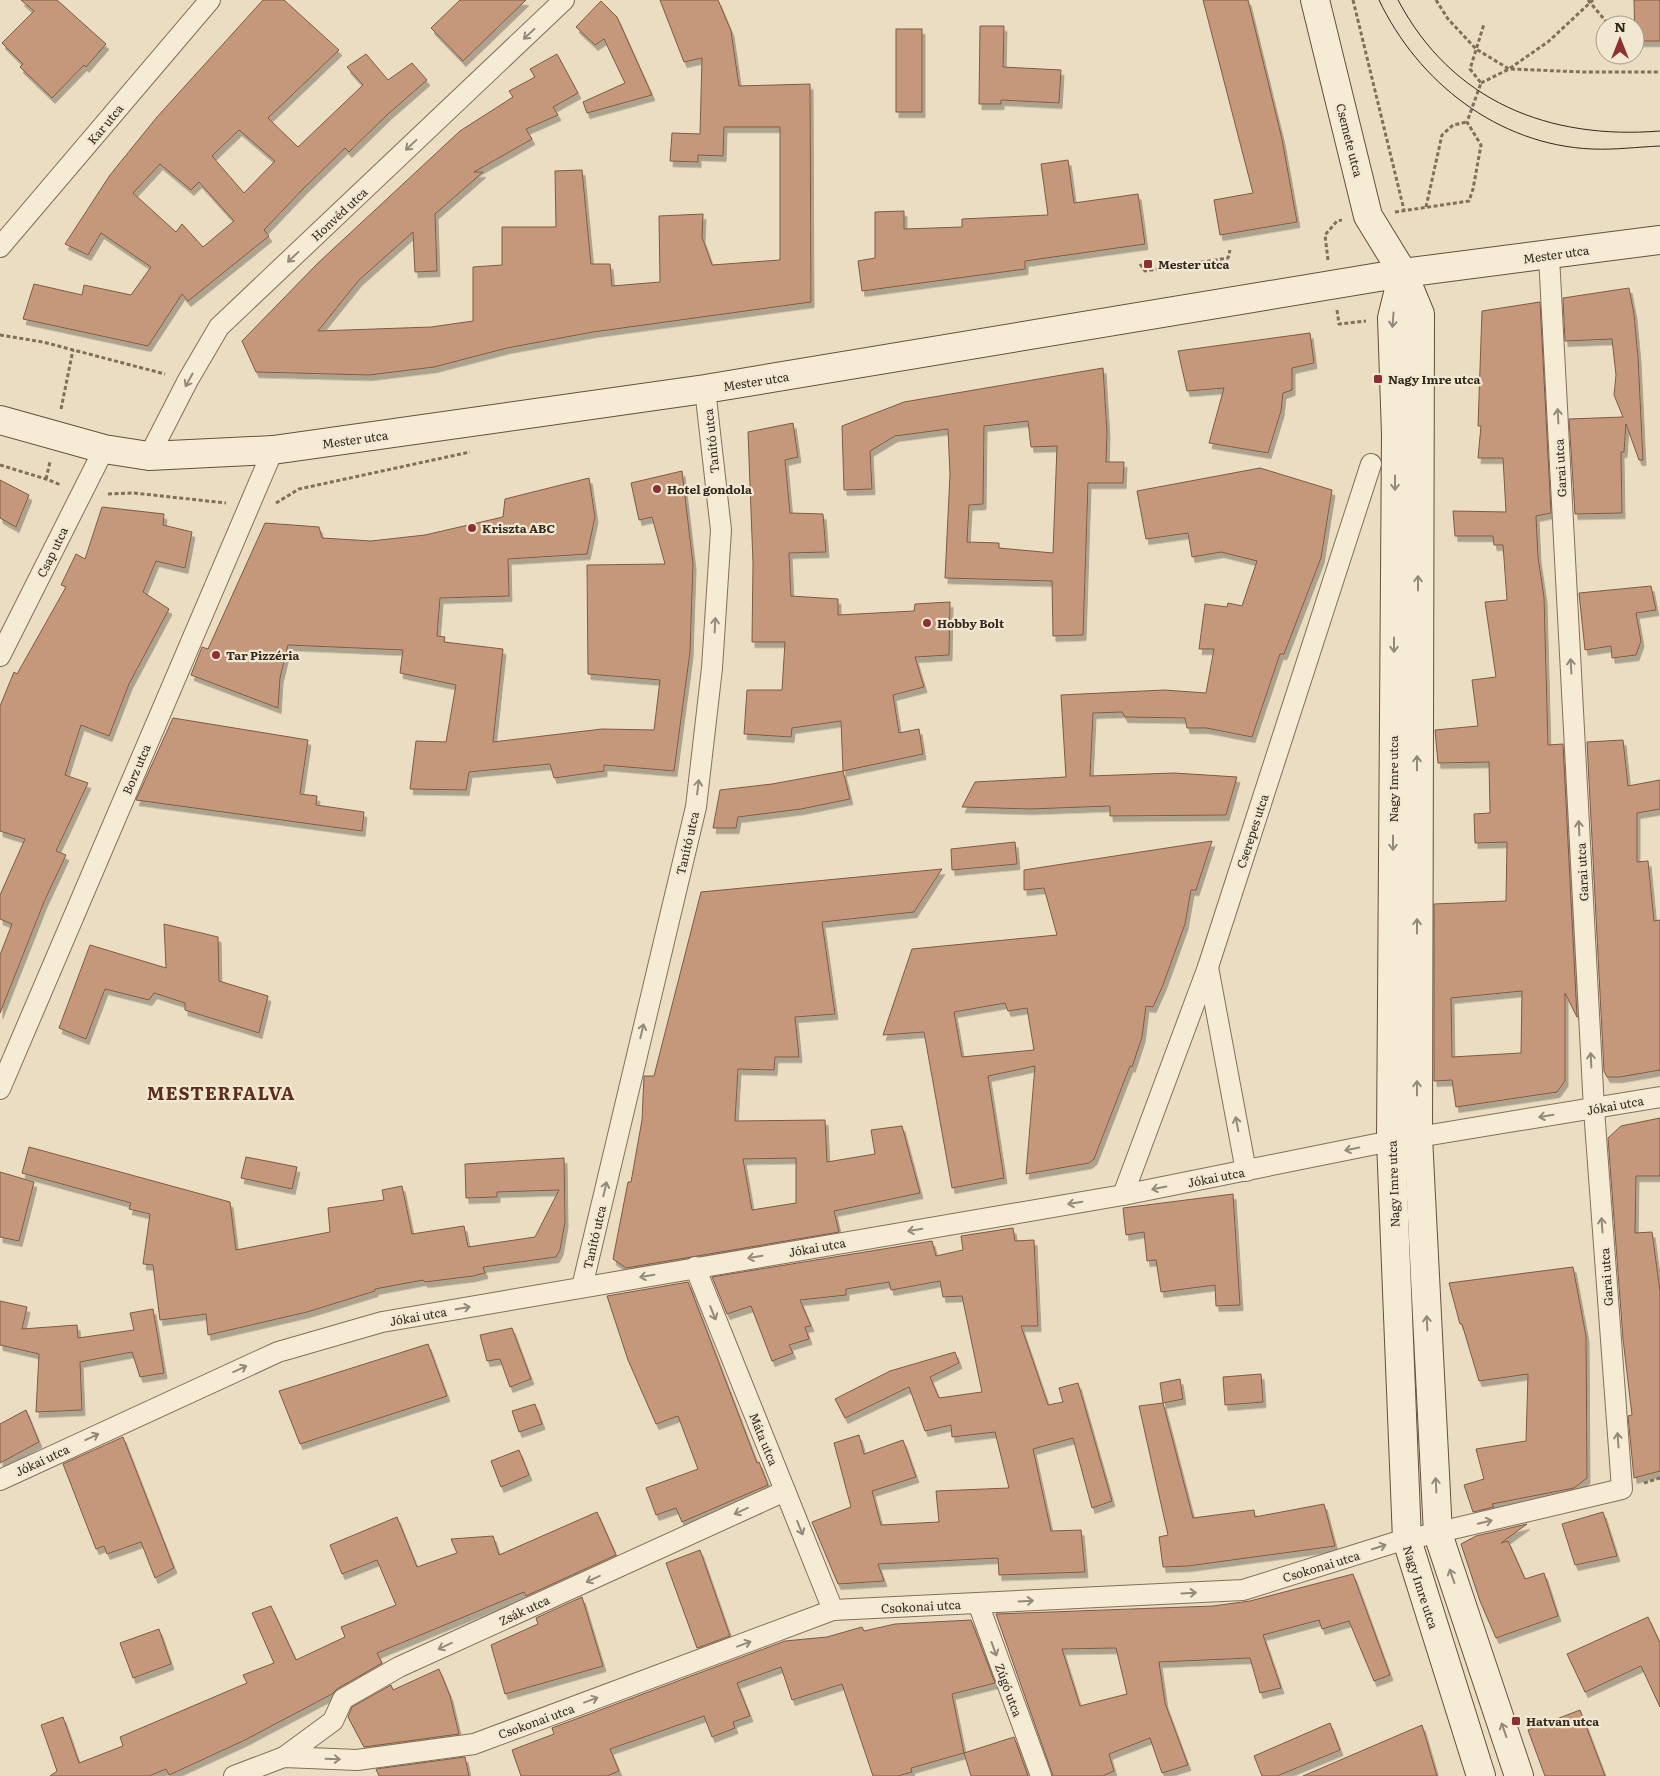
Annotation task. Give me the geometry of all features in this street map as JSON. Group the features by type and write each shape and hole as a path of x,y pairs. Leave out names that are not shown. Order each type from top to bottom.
{"street":[{"name":"Kar utca","path":"0,248 210,0"},
{"name":"Honvéd utca","path":"149,456 188,380 219,327 564,0"},
{"name":"Csemete utca","path":"1315,0 1368,216 1403,273"},
{"name":"Mester utca","path":"0,420 104,449 149,456 273,450 705,389 1403,273 1549,256 1660,240"},
{"name":"Garai utca","path":"1549,256 1594,1109 1622,1488"},
{"name":"Nagy Imre utca","path":"1403,273 1420,314 1418,1137 1438,1534 1519,1776"},
{"name":"Nagy Imre utca","path":"1403,273 1392,318 1396,444 1391,1141 1406,1540 1482,1776"},
{"name":"Tanító utca","path":"582,1287 696,807 712,668 721,530 705,389"},
{"name":"Csap utca","path":"0,656 104,449"},
{"name":"Borz utca","path":"0,1089 273,450"},
{"name":"Cserepes utca","path":"1124,1195 1208,967 1371,464"},
{"path":"1208,967 1246,1172"},
{"name":"Jókai utca","path":"0,1480 278,1352 382,1322 1124,1195 1246,1172 1391,1141 1660,1097"},
{"name":"Máta utca","path":"695,1268 833,1610"},
{"name":"Csokonai utca","path":"234,1776 284,1757 357,1760 474,1744 833,1610 1243,1590 1406,1540 1438,1534 1622,1488"},
{"name":"Zsák utca","path":"284,1757 333,1721 343,1699 398,1668 785,1491"},
{"name":"Zúgó utca","path":"978,1603 1041,1776"}],"path":[{"path":"1352,0 1404,210"},
{"path":"1436,0 1448,19 1476,49 1509,69 1584,72 1660,72"},
{"path":"1588,0 1600,15"},
{"path":"1466,122 1481,82 1509,69 1549,41 1593,0"},
{"path":"1481,82 1470,69 1484,24"},
{"path":"1426,207 1442,135 1453,125 1466,122"},
{"path":"1339,324 1325,235 1337,221 1469,201 1481,145 1466,122"},
{"path":"1140,264 1146,271 1228,258 1230,250"},
{"path":"0,335 43,342 188,380"},
{"path":"0,465 46,478 80,494 134,493 272,506 299,490 474,451"}],"building":[{"path":"21,0 57,0 106,44 86,67 84,65 52,98 20,67 23,64 2,43 34,11"},
{"path":"263,0 284,0 339,50 268,118 298,147 363,85 347,67 366,54 388,80 412,63 427,80 349,152 345,148 303,189 264,230 269,236 188,301 182,294 148,346 23,319 34,284 82,295 84,285 131,295 151,267 101,233 88,255 65,244 110,175 157,117","holes":["239,130 275,161 244,193 212,156","160,164 191,190 199,182 234,221 203,247 182,224 176,232 133,193"]},
{"path":"460,0 526,0 463,61 431,28"},
{"path":"660,0 718,0 731,31 739,86 810,84 811,302 593,332 507,348 434,367 369,375 256,372 242,341 318,263 460,131 513,97 509,91 535,77 530,69 557,54 578,93 553,107 558,115 526,129 532,139 474,172 483,172 435,214 437,271 415,272 413,232 359,280 318,331 431,327 473,321 473,267 502,265 502,227 556,227 555,171 582,170 591,264 610,264 612,286 660,282 659,216 703,214 702,237 712,265 780,260 780,127 724,127 723,156 698,155 698,162 670,161 672,133 700,134 702,58 684,62"},
{"path":"1203,0 1248,0 1282,139 1297,222 1220,235 1214,200 1253,193"},
{"path":"1634,0 1660,0 1660,41 1645,41 1645,15 1634,15"},
{"path":"601,1 617,17 652,95 587,113 583,102 625,83 604,39 595,45 576,27"},
{"path":"980,26 1004,26 1003,67 1061,70 1059,103 1001,100 1001,104 979,104"},
{"path":"896,29 922,29 922,112 896,112"},
{"path":"1068,160 1074,203 1138,194 1145,244 1025,261 1025,269 862,291 858,261 875,258 875,212 904,211 904,229 962,227 962,219 1048,215 1041,164"},
{"path":"1629,288 1634,314 1638,357 1643,460 1639,460 1626,424 1624,452 1621,452 1622,513 1575,514 1569,419 1623,417 1614,395 1616,375 1612,339 1565,341 1563,298"},
{"path":"1540,302 1551,513 1536,516 1538,557 1544,597 1548,745 1563,744 1577,1017 1565,993 1565,1081 1557,1092 1456,1107 1452,1080 1434,1081 1434,904 1506,901 1507,842 1475,843 1474,814 1490,813 1489,762 1438,763 1435,730 1478,726 1472,680 1496,677 1485,602 1507,600 1503,545 1494,545 1493,536 1455,536 1453,511 1506,512 1503,458 1478,458 1481,426 1478,426 1482,311","holes":["1522,991 1521,1053 1452,1057 1451,998"]},
{"path":"1310,333 1314,363 1292,368 1292,390 1283,393 1281,411 1268,453 1209,443 1224,388 1187,391 1178,351"},
{"path":"1103,368 1107,432 1106,462 1124,462 1123,483 1088,483 1083,635 1053,636 1052,581 945,578 950,474 948,429 895,436 870,451 872,489 844,490 842,426 904,402","holes":["1028,421 1031,447 1057,446 1053,553 999,548 999,543 967,542 969,505 983,504 984,426"]},
{"path":"793,423 798,457 785,460 790,513 823,514 826,552 789,553 791,596 838,599 838,615 914,611 915,604 950,602 949,655 915,657 924,687 893,695 899,733 919,729 923,754 843,771 841,721 792,728 791,737 744,734 747,690 782,690 785,642 752,642 753,563 748,432"},
{"path":"1260,468 1332,490 1321,558 1284,654 1280,654 1252,737 1206,728 1187,728 1185,718 1125,717 1122,712 1093,713 1090,776 1174,773 1237,777 1226,815 1110,816 1110,806 1030,809 962,807 975,782 1066,777 1061,695 1164,690 1206,693 1214,649 1199,649 1205,604 1227,607 1228,603 1242,606 1257,561 1221,552 1192,557 1188,533 1146,539 1137,491"},
{"path":"682,471 693,564 690,652 674,771 604,765 604,771 554,778 550,764 469,772 466,790 410,789 416,741 446,742 456,685 400,673 403,650 288,645 280,678 278,708 191,675 202,647 208,649 265,523 319,527 322,538 371,541 425,535 503,517 505,499 589,478 595,517 587,554 508,559 509,596 440,598 437,636 445,637 444,642 503,649 493,742 602,729 654,730 660,680 588,674 587,565 665,564 652,517 639,520 631,483"},
{"path":"0,480 29,495 16,527 0,518"},
{"path":"102,507 164,514 163,525 192,532 185,568 156,561 143,592 169,609 129,684 109,736 81,725 65,775 88,783 56,851 66,855 44,902 0,1013 0,955 12,924 0,919 0,895 25,839 0,831 0,706 14,672 17,674 66,587 61,585 76,554 85,559"},
{"path":"1651,586 1656,610 1636,613 1641,641 1636,655 1612,658 1611,646 1585,650 1579,593"},
{"path":"173,718 308,740 300,794 317,796 316,805 364,812 362,831 136,800"},
{"path":"1623,740 1628,786 1660,780 1660,809 1637,813 1637,862 1648,861 1654,921 1660,920 1660,1070 1620,1077 1607,1077 1604,1071 1587,742"},
{"path":"843,771 850,799 801,809 738,817 736,828 713,828 720,790 772,784"},
{"path":"1212,841 1196,890 1191,890 1185,924 1163,985 1153,1007 1146,1006 1142,1037 1132,1067 1130,1066 1094,1159 1089,1163 1026,1174 1035,1066 988,1076 1004,1178 952,1188 924,1032 883,1035 912,949 1057,935 1044,888 1024,890 1024,870","holes":["1005,1003 1008,1011 1027,1008 1034,1050 962,1057 954,1012"]},
{"path":"1015,842 1017,864 952,870 951,849"},
{"path":"942,869 914,912 822,922 835,1014 795,1017 799,1057 775,1057 774,1070 738,1069 735,1121 825,1120 827,1162 875,1154 871,1130 902,1126 920,1193 834,1211 839,1232 626,1268 613,1259 628,1182 631,1182 642,1120 644,1076 654,1076 701,892","holes":["796,1158 796,1203 752,1210 743,1159"]},
{"path":"164,924 218,937 219,981 268,996 259,1033 185,1010 185,1003 154,993 149,1000 105,989 86,1039 59,1028 90,945 166,968"},
{"path":"1660,1118 1660,1176 1636,1176 1635,1233 1652,1232 1660,1291 1660,1471 1634,1478 1628,1416 1632,1415 1623,1339 1608,1138 1621,1126"},
{"path":"29,1147 230,1202 236,1250 330,1232 328,1208 384,1200 382,1190 402,1186 412,1234 464,1226 468,1247 535,1237 559,1190 497,1192 497,1197 466,1198 465,1164 564,1158 565,1222 560,1250 556,1257 483,1267 485,1273 473,1276 425,1282 423,1280 375,1289 375,1291 307,1312 208,1335 206,1314 160,1320 153,1265 143,1264 150,1214 129,1209 131,1203 22,1173"},
{"path":"246,1157 297,1167 292,1189 241,1178"},
{"path":"0,1172 34,1182 19,1241 0,1237"},
{"path":"1233,1194 1240,1305 1216,1306 1215,1285 1161,1292 1156,1260 1147,1261 1144,1232 1126,1235 1123,1208"},
{"path":"1013,1228 1015,1241 1034,1240 1038,1326 1021,1326 1048,1405 1063,1402 1059,1388 1078,1383 1112,1501 1092,1508 1073,1438 1033,1449 1051,1531 1081,1530 1085,1572 999,1575 998,1558 878,1564 884,1581 838,1584 812,1522 851,1507 834,1443 859,1435 864,1454 903,1440 916,1477 872,1491 881,1525 939,1522 936,1491 1009,1488 995,1432 952,1437 951,1425 925,1431 909,1387 845,1418 835,1399 890,1371 955,1352 959,1363 930,1377 939,1398 982,1392 962,1296 943,1297 940,1281 891,1290 889,1282 846,1289 846,1295 800,1300 811,1326 805,1327 809,1339 789,1345 793,1353 772,1361 751,1306 727,1314 712,1277 932,1241 936,1256 963,1250 961,1236"},
{"path":"1573,1267 1586,1336 1587,1478 1574,1488 1492,1504 1494,1507 1473,1512 1464,1485 1484,1479 1476,1449 1526,1441 1528,1374 1479,1381 1449,1283"},
{"path":"688,1282 757,1463 759,1462 768,1485 682,1522 676,1508 656,1515 646,1488 698,1469 678,1416 656,1424 628,1360 607,1296"},
{"path":"0,1301 27,1307 22,1329 77,1325 78,1338 134,1330 130,1313 153,1309 164,1373 140,1377 132,1352 80,1362 82,1410 36,1412 39,1354 0,1345"},
{"path":"512,1328 531,1379 510,1387 500,1359 487,1361 480,1335"},
{"path":"428,1344 447,1396 300,1444 279,1391"},
{"path":"1261,1374 1263,1402 1225,1405 1223,1377"},
{"path":"1180,1379 1183,1399 1163,1403 1160,1383"},
{"path":"1163,1403 1193,1518 1254,1510 1255,1517 1324,1504 1335,1546 1188,1566 1163,1567 1159,1537 1168,1535 1139,1406"},
{"path":"535,1404 542,1424 519,1432 512,1411"},
{"path":"26,1410 39,1442 0,1463 0,1424"},
{"path":"123,1437 174,1568 155,1578 141,1542 107,1554 104,1546 96,1549 63,1464"},
{"path":"519,1450 529,1475 501,1487 491,1461"},
{"path":"597,1512 616,1555 526,1596 524,1592 377,1653 382,1663 337,1689 332,1694 245,1740 169,1775 166,1769 149,1776 50,1776 57,1771 41,1725 63,1717 79,1763 123,1746 120,1737 247,1683 243,1675 274,1663 252,1613 271,1606 296,1660 345,1637 341,1627 396,1605 377,1560 342,1574 330,1545 397,1517 417,1567 457,1553 451,1539 493,1536 499,1555"},
{"path":"1603,1512 1617,1556 1575,1565 1562,1524"},
{"path":"1527,1524 1501,1543 1508,1541 1525,1579 1544,1573 1558,1616 1496,1638 1480,1601 1461,1544 1476,1536"},
{"path":"700,1550 730,1636 697,1648 666,1563"},
{"path":"1353,1574 1390,1675 1374,1681 1349,1621 1322,1629 1319,1620 1263,1635 1281,1688 1260,1693 1250,1658 1159,1662 1165,1703 1188,1765 1162,1773 1150,1738 1109,1754 1114,1771 1103,1776 1053,1776 996,1614 1213,1606 1250,1601","holes":["1116,1648 1127,1694 1080,1706 1062,1649"]},
{"path":"582,1597 603,1666 505,1694 491,1645 538,1624 536,1618"},
{"path":"1648,1617 1660,1643 1660,1707 1641,1666 1585,1692 1567,1654"},
{"path":"971,1620 995,1683 952,1694 964,1753 911,1768 912,1772 898,1776 873,1776 842,1684 792,1700 781,1667 737,1683 750,1716 733,1722 735,1728 712,1737 704,1716 610,1749 619,1771 607,1776 521,1776 512,1750 554,1734 552,1728 785,1641 827,1637 862,1627 864,1631 895,1624"},
{"path":"159,1629 171,1664 133,1678 120,1643"},
{"path":"439,1669 450,1696 459,1734 364,1747 348,1717 352,1707 391,1685 393,1690"},
{"path":"1580,1710 1605,1776 1545,1776 1528,1730"},
{"path":"1330,1723 1340,1750 1277,1776 1262,1776 1254,1756"},
{"path":"1422,1725 1437,1776 1303,1776"},
{"path":"1014,1737 1028,1776 971,1776 964,1753"},
{"path":"465,1757 469,1776 379,1776 376,1769"}],"tram line":[{"path":"1379,0 1395,30 1439,82 1465,104 1494,122 1525,136 1557,145 1592,149 1660,146"},
{"path":"1398,0 1420,35 1446,65 1475,89 1508,107 1543,120 1580,129 1619,132 1660,131"}],"place":[{"name":"Mester utca","path":"1148,264"},
{"name":"Nagy Imre utca","path":"1378,379"},
{"name":"Hotel gondola","path":"657,489"},
{"name":"Kriszta ABC","path":"472,528"},
{"name":"Hobby Bolt","path":"927,623"},
{"name":"Tar Pizzéria","path":"216,655"},
{"name":"Hatvan utca","path":"1516,1721"}],"district":[{"name":"MESTERFALVA","path":"221,1092"}]}
